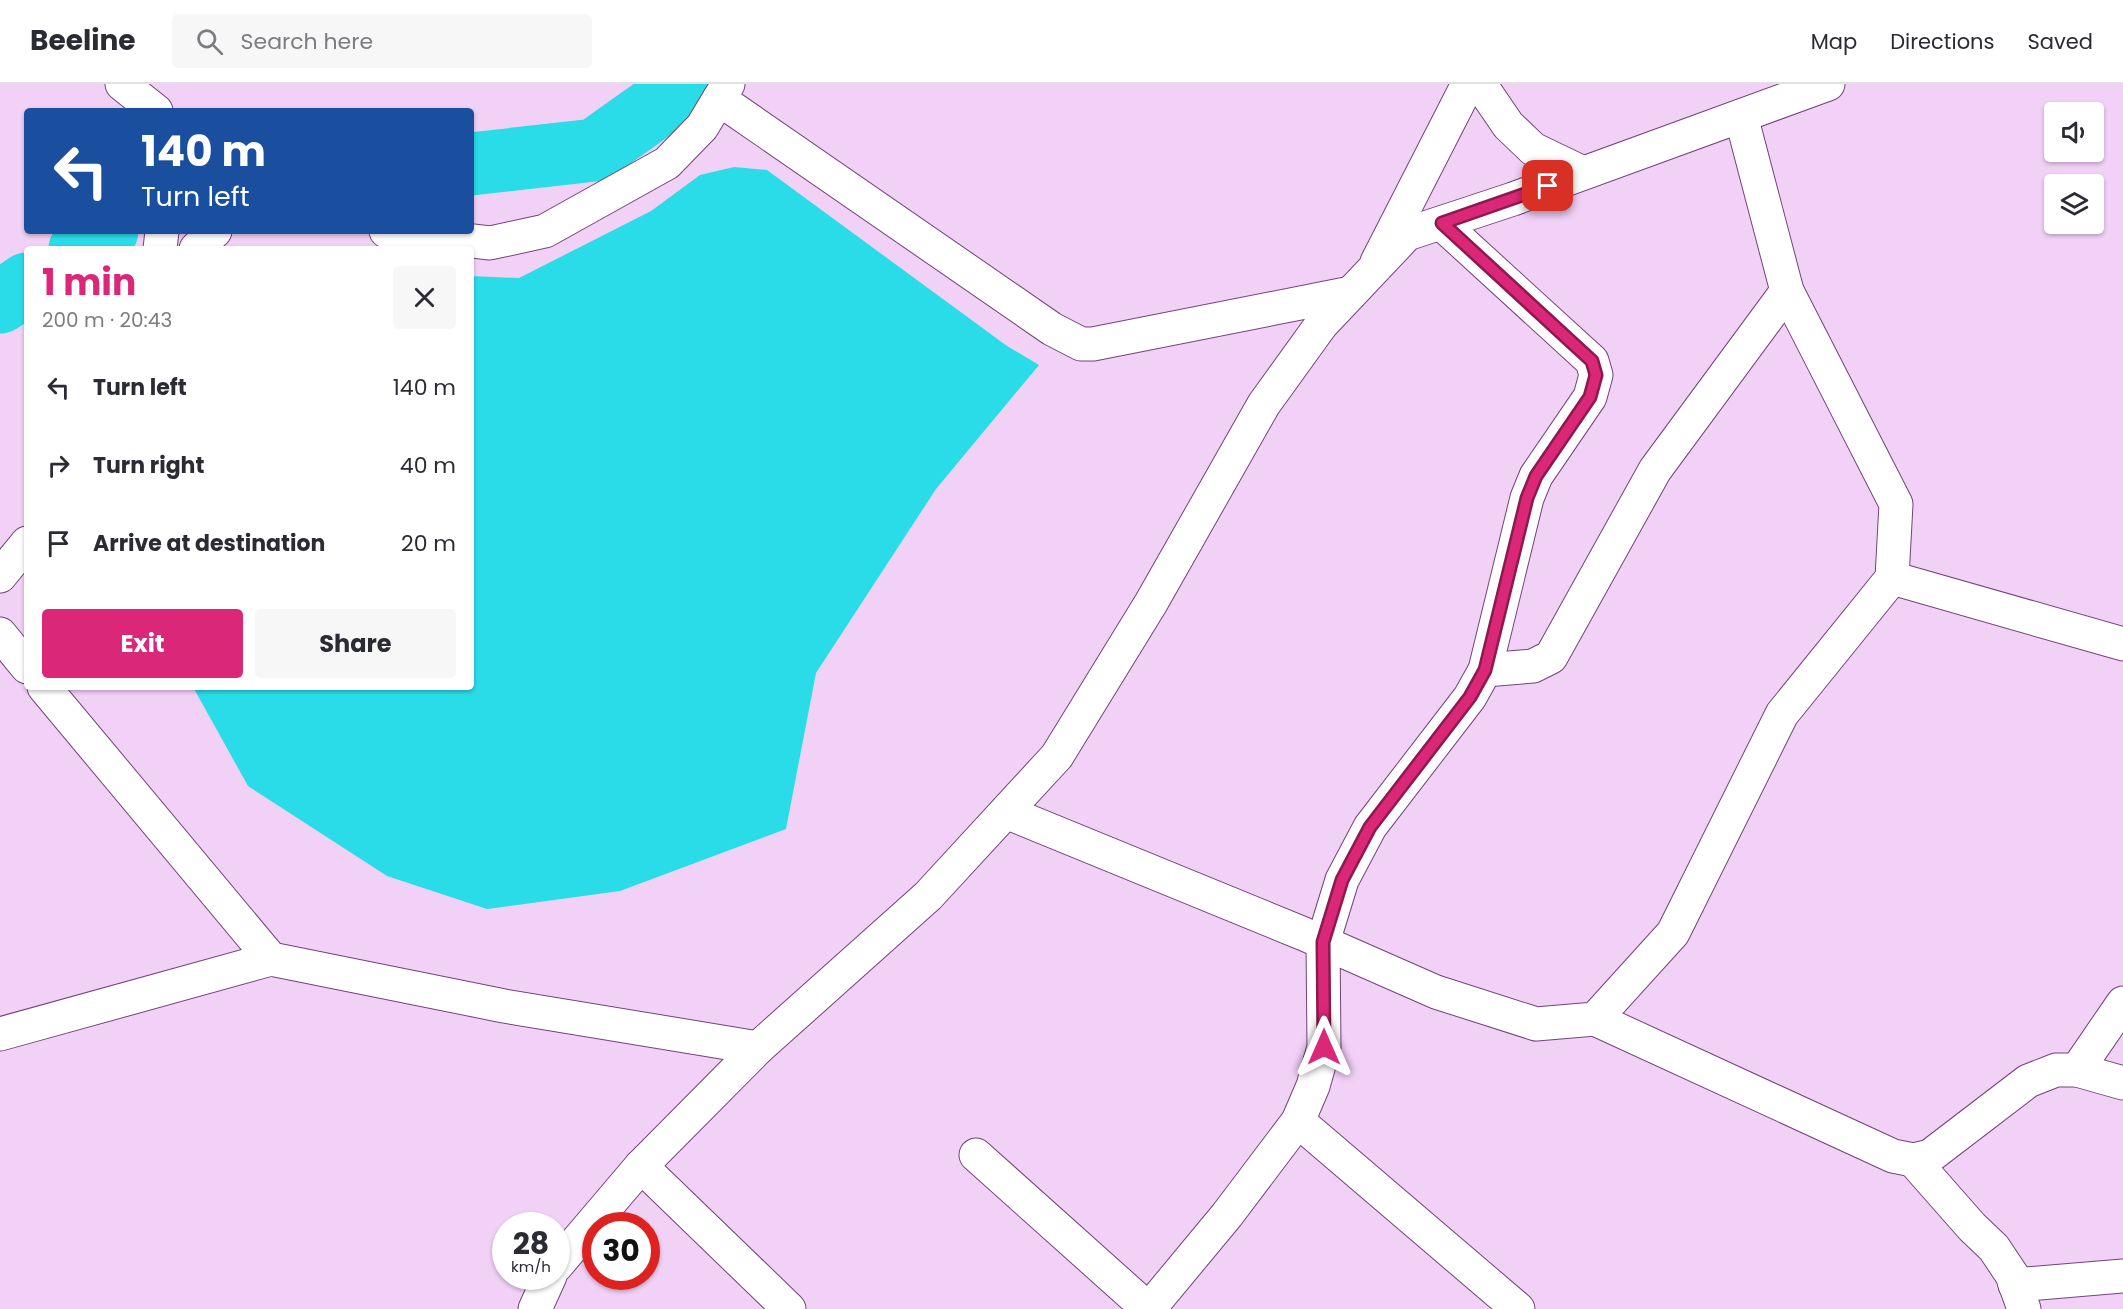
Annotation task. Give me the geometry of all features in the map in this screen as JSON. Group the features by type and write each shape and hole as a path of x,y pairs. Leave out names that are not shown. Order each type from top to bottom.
{"street":[{"path":"122,84 152,108"},
{"path":"157,108 161,84"},
{"path":"412,234 490,243 545,231 668,163 702,127 724,92 1052,329 1081,344 1093,344 1362,282 1468,84"},
{"path":"1480,84 1508,125 1533,149 1583,173"},
{"path":"570,1250 641,1166 758,1048 928,896 1057,756 1151,603 1264,404 1321,325 1407,234 1828,84"},
{"path":"1595,1019 1673,933 1782,714 1892,578 1896,504 1787,291 1741,116"},
{"path":"976,1155 1148,1309 1227,1215 1298,1121 1313,1086 1324,1047 1323,942 1342,880 1370,827 1470,697 1485,670 1527,498 1536,476 1590,397 1596,375 1592,361 1442,223"},
{"path":"199,246 212,234"},
{"path":"1485,670 1533,666 1551,657 1655,470 1787,291"},
{"path":"0,576 24,547"},
{"path":"1892,578 2123,644"},
{"path":"0,634 24,663"},
{"path":"47,690 271,959"},
{"path":"1006,812 1323,942 1436,992 1536,1024 1595,1019 1893,1156 1913,1160 1930,1156 2028,1081 2056,1070 2077,1070 2123,1083"},
{"path":"0,1034 271,959 504,1005 758,1048"},
{"path":"2077,1070 2123,1003"},
{"path":"1298,1121 1518,1309"},
{"path":"1913,1160 1972,1227 1994,1248 2012,1275 2020,1297 2123,1276"},
{"path":"641,1166 789,1309"},
{"path":"535,1309 544,1290"}],"shaded area":[{"path":"734,167 767,170 1007,346 1039,365 936,489 816,673 786,829 620,891 487,909 387,876 248,786 195,690 474,690 474,276 519,278 651,211 700,175"}],"waterway":[{"path":"474,164 595,150 688,84"},
{"path":"84,246 102,234"},
{"path":"0,302 24,286"}],"route":[{"path":"1324,1047 1323,942 1342,880 1370,827 1470,697 1485,670 1527,498 1536,476 1590,397 1596,375 1592,361 1442,223 1548,186"}]}
